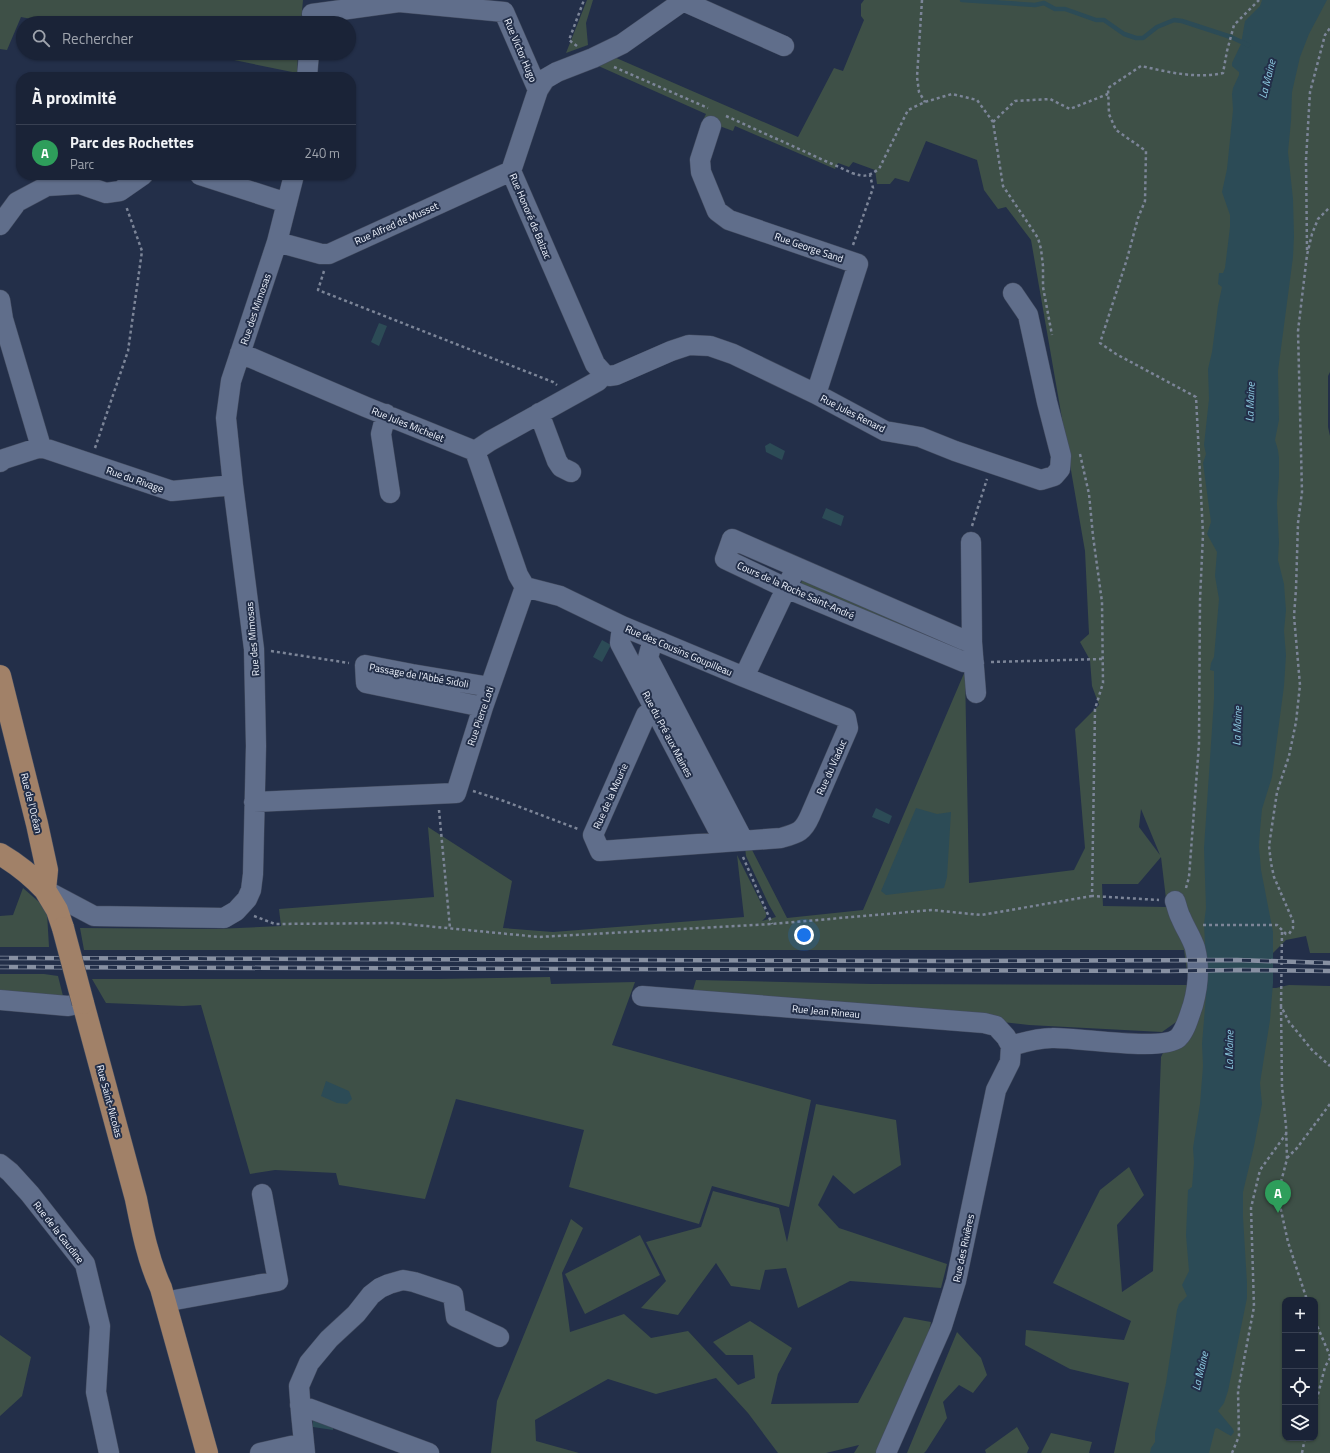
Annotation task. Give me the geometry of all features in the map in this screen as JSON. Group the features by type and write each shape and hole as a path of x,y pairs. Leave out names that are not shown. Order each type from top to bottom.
{"main road":[{"name":"Rue de l'Océan","path":"0,676 37,824 46,870 46,890"},
{"path":"0,854 36,880 46,890"},
{"name":"Rue Saint-Nicolas","path":"46,890 58,910 136,1199 141,1227 152,1265 163,1295 207,1453"}],"street":[{"name":"Rue Honoré de Balzac","path":"604,374 595,364 511,171 538,90 545,79 622,44 683,1 784,46"},
{"name":"Rue Victor Hugo","path":"312,12 399,2 504,12 538,90"},
{"path":"307,72 308,60"},
{"name":"Rue George Sand","path":"715,117 700,160 701,172 717,211 730,220 858,264 816,394"},
{"name":"Rue Alfred de Musset","path":"329,254 511,171"},
{"path":"0,225 17,202 47,186 80,184 106,193 120,191 136,180"},
{"path":"216,180 287,203"},
{"name":"Rue des Mimosas","path":"236,911 247,899 251,890 254,874 256,746 254,649 226,418 231,381 277,242 293,180"},
{"path":"277,242 322,254 329,254"},
{"name":"Rue Jules Renard","path":"570,395 598,381 604,374 609,376 616,374 689,345 710,346 733,354 816,394 885,431 920,437 1040,480 1054,476 1060,469 1061,456 1047,402 1028,315 1013,293"},
{"path":"0,300 3,319 41,447 4,459 0,462"},
{"name":"Rue Jules Michelet","path":"240,353 475,451"},
{"path":"525,587 518,575 475,451 570,395"},
{"path":"538,413 557,461 562,467 571,472"},
{"path":"386,414 381,434 390,493"},
{"name":"Rue du Rivage","path":"41,447 172,491 233,485"},
{"name":"Cours de la Roche Saint-André","path":"972,642 964,640 732,539 725,558 786,588 964,662 974,663"},
{"path":"971,542 972,642 976,692"},
{"name":"Rue des Cousins Goupilleau","path":"525,587 560,596 622,626 744,677 795,567"},
{"name":"Rue Pierre Loti","path":"458,786 483,707 525,587"},
{"name":"Rue du Pré aux Maines","path":"622,626 620,642 654,708 734,840"},
{"name":"Rue du Pré aux Maines","path":"652,639 648,658 734,840"},
{"name":"Passage de l'Abbé Sidoli","path":"483,707 366,683 365,665 490,687"},
{"name":"Rue du Viaduc","path":"734,840 782,838 794,835 804,828 848,728 846,718 744,677"},
{"name":"Rue de la Mourie","path":"654,708 646,715 593,835 600,851 734,840"},
{"path":"254,802 438,794 456,792 458,786"},
{"path":"46,890 94,916 224,918 236,911"},
{"path":"1008,1042 1024,1042 1052,1038 1145,1045 1162,1044 1177,1038 1183,1031 1189,1018 1196,995 1198,974 1195,948 1180,916 1175,901"},
{"name":"Rue Jean Rineau","path":"642,996 984,1023 996,1026 1008,1042"},
{"path":"0,1000 68,1006 84,1003"},
{"name":"Rue des Rivières","path":"886,1453 942,1326 956,1281 996,1090 1010,1062 1008,1042"},
{"name":"Rue de la Gaudine","path":"0,1164 10,1172 30,1194 85,1264 100,1326 96,1392 109,1453"},
{"path":"163,1295 278,1281 262,1194"},
{"path":"260,1453 305,1448 300,1405 300,1386 309,1363 329,1339 356,1314 371,1295 380,1288 403,1280 414,1282 453,1295 456,1317 499,1337"},
{"path":"300,1405 429,1453"}],"path":[{"path":"584,0 569,40 593,58 715,117 852,173 863,176 870,175 878,169 908,110 924,102 952,94 977,100 993,122 1003,186 1034,229 1038,238 1042,260 1043,287 1053,341"},
{"path":"922,0 917,77 919,92 924,102"},
{"path":"236,911 275,924 395,923 539,937 772,924 932,910 981,915 1092,896 1182,902 1189,877 1199,744 1200,600 1203,534 1196,397 1116,354 1100,343 1127,259 1138,218 1145,202 1146,150 1116,130 1109,114 1108,88 1141,66 1171,73 1211,76 1223,73 1234,25 1259,0"},
{"path":"1307,255 1306,160 1310,92 1325,35 1330,28"},
{"path":"993,122 1015,101 1050,99 1070,109 1108,94"},
{"path":"848,261 873,188 870,175"},
{"path":"90,464 128,351 142,251 120,191"},
{"path":"1199,925 1276,925 1286,934 1289,934 1292,931 1293,921 1274,877 1269,846 1277,792 1289,756 1296,722 1300,685 1294,616 1298,524 1302,492 1298,331 1307,255 1312,234 1318,219 1330,207"},
{"path":"329,254 318,290 553,382 570,395"},
{"path":"1079,453 1089,494 1102,602 1103,683 1095,709 1092,896"},
{"path":"971,542 969,536 993,464"},
{"path":"254,649 365,665"},
{"path":"974,663 1102,659"},
{"path":"458,786 504,801 593,835"},
{"path":"438,794 450,928"},
{"path":"734,840 772,924"},
{"path":"1282,931 1282,1087 1287,1159 1281,1182 1279,1201 1288,1242 1306,1297"},
{"path":"1281,1006 1289,1022 1312,1050 1330,1066"},
{"path":"1287,1159 1330,1104"},
{"path":"1232,1453 1239,1436 1238,1391 1254,1307 1251,1208 1260,1170 1286,1134"},
{"path":"1315,1405 1325,1367 1330,1357 1318,1328"},
{"path":"1302,1453 1304,1441"}],"green space":[{"path":"0,0 303,0 302,16 16,16 16,29 7,50 0,49"},
{"path":"587,0 593,0 586,23 588,45 566,53"},
{"path":"864,0 1330,0 1330,372 1328,376 1328,427 1330,436 1330,953 1310,953 1306,936 1286,940 1238,988 1276,988 1289,985 1330,986 1330,1453 1114,1453 1129,1383 1070,1369 1025,1345 1026,1330 1124,1340 1131,1321 1053,1283 1100,1190 1129,1167 1144,1195 1117,1225 1122,1292 1153,1271 1161,1057 1179,1020 1162,1032 1029,1025 822,1002 693,990 696,980 872,984 1189,985 1184,950 84,950 80,928 216,929 281,926 279,909 434,897 428,827 512,881 503,928 553,932 744,917 737,855 766,913 766,917 762,921 776,917 746,856 745,847 750,846 787,918 863,910 965,671 969,883 1074,870 1085,848 1075,729 1099,705 1092,686 1090,660 1080,642 1089,634 1085,551 1031,240 1006,207 998,209 984,190 977,160 926,141 909,182 895,178 890,184 877,184 875,170 853,162 849,167 838,163 835,169 735,126 733,131 703,120 706,114 594,64 614,57 798,137 834,68 843,71 864,20 861,16 861,4","holes":["1141,809 1160,855 1139,827","1161,857 1167,907 1103,906 1102,884 1138,884"]},
{"path":"234,60 298,60 297,72"},
{"path":"803,577 964,646 963,655 800,586"},
{"path":"23,888 39,902 47,913 49,947 0,947 0,916 13,915"},
{"path":"0,974 44,974 58,976 63,996 0,993"},
{"path":"550,977 551,984 635,982 612,1045 811,1100 789,1207 712,1186 699,1224 569,1187 584,1130 456,1099 425,1199 339,1185 336,1173 275,1170 250,1174 201,1005 183,1006 106,1003 92,979 439,979"},
{"path":"816,1104 896,1120 901,1165 854,1194 833,1175 818,1205 839,1228 947,1264 941,1288 850,1281 798,1308 786,1268 765,1270 760,1290 731,1286 716,1263 678,1315 641,1308 666,1281 646,1242 701,1227 713,1191 779,1208 787,1242"},
{"path":"571,1219 583,1228 562,1273 570,1332 624,1314 651,1338 688,1331 738,1385 755,1378 753,1355 726,1355 713,1342 750,1321 792,1348 778,1374 771,1404 858,1403 904,1317 931,1322 922,1361 880,1453 854,1453 859,1445 826,1453 778,1453 748,1413 716,1378 656,1394 608,1379 535,1420 536,1441 579,1453 491,1453 497,1401"},
{"path":"640,1235 660,1275 585,1314 565,1274"},
{"path":"957,1332 981,1358 987,1375 973,1393 959,1385 943,1402 947,1418 926,1451 924,1453 907,1453"},
{"path":"0,1335 31,1357 22,1396 0,1416"},
{"path":"1017,1427 1029,1448 1027,1453 986,1453 985,1450"},
{"path":"1051,1433 1092,1442 1089,1453 1041,1453"}],"water":[{"name":"La Maine","path":"1262,0 1327,0 1309,34 1300,57 1292,92 1288,152 1293,199 1294,236 1293,257 1278,371 1279,420 1275,440 1279,458 1277,503 1279,542 1278,560 1284,584 1286,610 1284,631 1286,655 1284,686 1272,777 1262,809 1259,847 1261,870 1273,932 1273,983 1270,1020 1260,1083 1262,1104 1243,1192 1247,1298 1228,1391 1224,1403 1218,1411 1234,1432 1231,1436 1217,1428 1215,1429 1209,1453 1150,1453 1155,1442 1155,1433 1166,1383 1177,1310 1179,1304 1187,1296 1182,1285 1189,1271 1186,1235 1188,1190 1192,1187 1194,1162 1193,1148 1200,1104 1203,1066 1202,1044 1207,983 1204,924 1206,908 1204,848 1214,699 1214,671 1210,670 1214,657 1219,599 1215,576 1217,552 1207,534 1211,522 1203,463 1206,454 1204,445 1209,399 1208,369 1222,287 1218,284 1219,273 1223,273 1225,268 1230,227 1230,215 1222,192 1227,169 1233,110 1232,94 1239,75 1239,72 1232,66 1232,63 1241,44 1245,21 1260,6"},
{"path":"379,323 387,326 379,346 371,342"},
{"path":"770,443 785,451 782,460 766,452 765,446"},
{"path":"826,508 844,516 841,526 822,518"},
{"path":"602,640 611,645 602,662 593,657"},
{"path":"876,808 892,816 889,824 872,817"},
{"path":"916,808 937,814 951,812 947,877 944,888 886,895 881,891"},
{"path":"326,1081 349,1091 352,1099 347,1104 337,1103 321,1096"},
{"path":"313,1415 333,1422 333,1430 313,1427"}],"waterway":[{"path":"962,0 1035,5 1044,3 1055,9 1065,9 1096,20 1104,20 1124,34 1136,38 1143,38 1157,27 1174,20 1182,21 1231,37 1248,45"}],"railway":[{"path":"0,958 953,961 1237,960 1330,963"},
{"path":"0,967 1330,971"}],"place":[{"name":"Parc des Rochettes","path":"1278,1213"}]}
